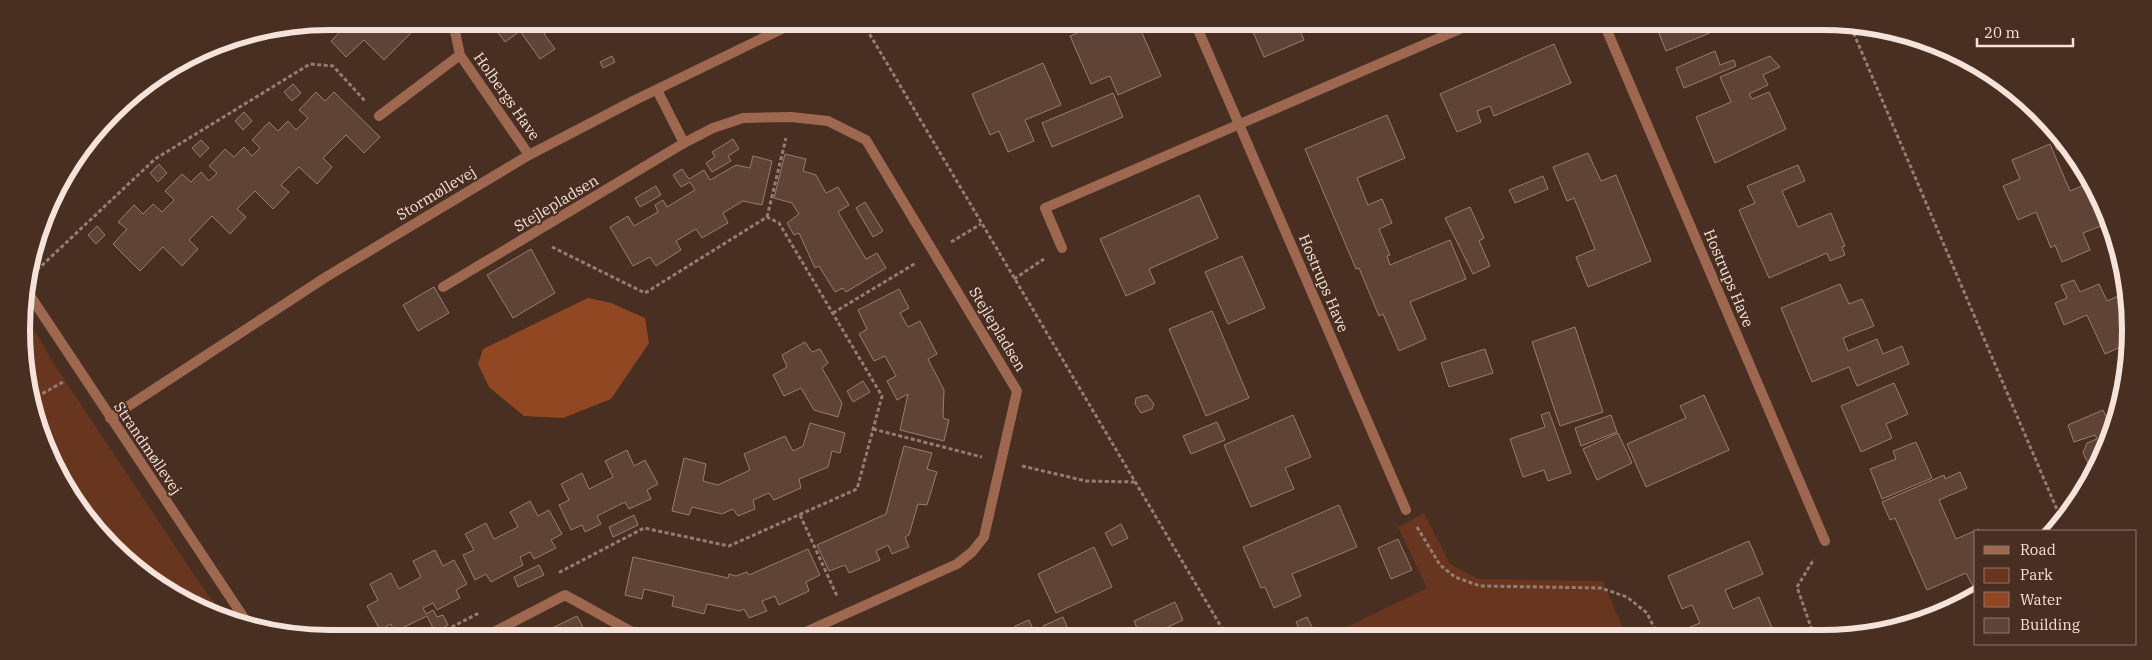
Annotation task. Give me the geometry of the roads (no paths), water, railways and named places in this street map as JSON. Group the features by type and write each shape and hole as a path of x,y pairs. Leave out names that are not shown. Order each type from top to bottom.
{"street":[{"name":"Holbergs Have","path":"455,30 460,55 529,155"},
{"name":"Stormøllevej","path":"110,418 326,277 529,155 780,30"},
{"name":"Hostrups Have","path":"1198,30 1406,510"},
{"path":"1062,248 1045,208 1458,30"},
{"name":"Hostrups Have","path":"1607,30 1825,541"},
{"name":"Holbergs Have","path":"379,116 460,55"},
{"path":"656,90 684,143"},
{"name":"Stejlepladsen","path":"443,287 684,143 713,128 743,118 791,116 828,121 866,140 1017,391 984,537 972,552 957,564 810,630"},
{"name":"Strandmøllevej","path":"32,300 243,617"},
{"path":"498,630 565,596 628,630"}],"water":[{"path":"588,298 611,303 645,318 649,343 611,399 563,418 524,416 489,387 478,364 483,349"}]}
